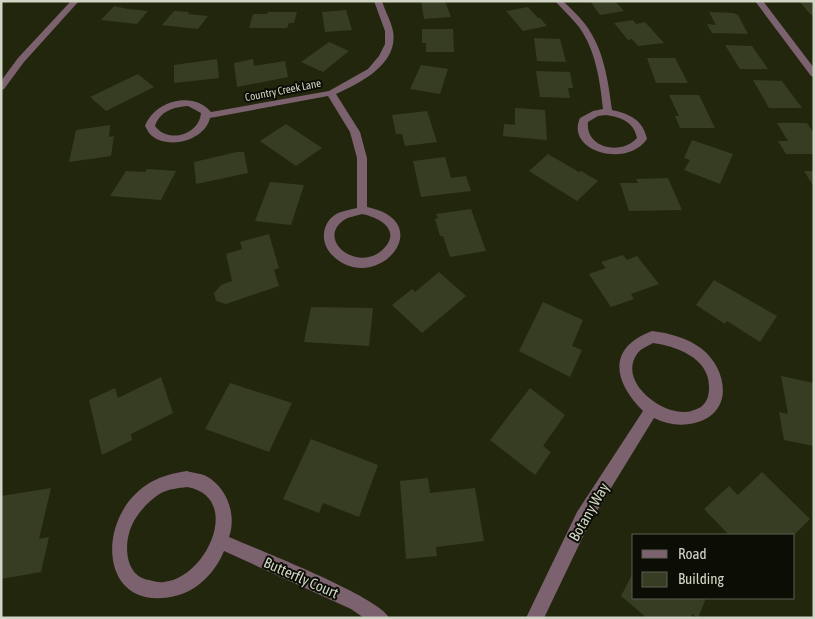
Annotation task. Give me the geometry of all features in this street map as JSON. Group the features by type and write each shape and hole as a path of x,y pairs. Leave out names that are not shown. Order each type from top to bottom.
{"street":[{"path":"1,87 21,60 75,1"},
{"name":"Country Creek Lane","path":"206,116 331,93 371,71 383,58 389,44 389,31 378,1"},
{"path":"559,1 583,28 596,49 603,72 608,112"},
{"path":"759,1 814,74"},
{"path":"331,93 355,132 362,158 362,210"},
{"path":"179,104 196,105 202,108 206,116 205,124 200,130 183,138 164,139 157,136 150,126 155,115 170,106 179,104"},
{"path":"608,112 624,116 638,126 642,139 639,144 625,151 615,152 594,145 586,140 580,126 583,120 596,113 608,112"},
{"path":"362,210 383,214 395,228 396,237 393,246 387,254 378,260 354,262 335,254 328,238 334,222 352,212 362,210"},
{"path":"652,337 666,337 681,342 694,350 706,362 713,374 717,388 714,401 708,411 697,418 682,420 667,417 651,410 638,398 629,385 625,371 625,359 630,348 640,341 652,337"},
{"name":"Botany Way","path":"535,618 583,518 651,410"},
{"path":"187,479 202,482 214,492 222,506 224,524 221,542 212,560 200,575 183,586 166,592 149,591 135,585 125,573 120,557 120,540 126,520 138,503 153,490 170,481 187,479"},
{"name":"Butterfly Court","path":"221,542 358,604 380,618"}],"building":[{"path":"421,1 445,1 451,17 424,19"},
{"path":"590,1 615,1 624,11 600,15"},
{"path":"799,1 814,1 814,15 811,15"},
{"path":"114,6 148,11 137,24 101,20"},
{"path":"528,7 547,26 523,31 506,11"},
{"path":"346,10 352,30 325,32 322,12"},
{"path":"174,11 208,16 198,29 162,25"},
{"path":"268,12 297,12 294,23 289,23 287,28 249,28 253,14 267,14"},
{"path":"709,12 738,15 748,34 712,33 707,24 716,25"},
{"path":"633,20 636,24 645,22 664,43 638,46 632,39 628,40 614,23"},
{"path":"422,29 453,29 454,52 426,52 426,43 422,43"},
{"path":"534,38 560,39 566,62 537,61"},
{"path":"329,42 349,51 323,72 301,62"},
{"path":"725,45 752,46 768,69 740,69"},
{"path":"647,58 675,58 688,83 656,83"},
{"path":"217,59 219,78 174,83 174,65"},
{"path":"253,59 254,66 285,61 288,77 237,87 234,63"},
{"path":"421,65 448,69 440,94 410,89"},
{"path":"536,71 570,72 573,88 568,88 570,98 540,97"},
{"path":"138,74 154,87 106,111 90,97"},
{"path":"753,80 782,81 802,108 769,108"},
{"path":"669,95 699,95 715,128 680,128 675,116 679,116"},
{"path":"515,108 545,110 547,140 503,136 504,124 515,125"},
{"path":"427,111 437,142 405,146 402,134 396,134 392,115"},
{"path":"777,123 807,123 814,133 814,154 786,154 778,141 788,141"},
{"path":"286,124 322,148 296,166 260,141"},
{"path":"110,125 109,137 114,136 111,156 69,162 76,130"},
{"path":"692,140 733,154 720,184 684,170 690,160 684,158"},
{"path":"244,152 248,173 196,184 194,162"},
{"path":"548,154 598,181 577,201 529,171"},
{"path":"445,157 451,178 466,176 471,191 421,197 413,161"},
{"path":"147,169 176,171 161,200 110,196 126,171 145,172"},
{"path":"804,171 814,171 814,187"},
{"path":"668,178 682,210 629,211 620,183 638,183 636,179"},
{"path":"270,182 304,185 291,225 255,221"},
{"path":"471,209 486,251 450,257 443,236 440,236 435,219 438,218 436,214"},
{"path":"269,234 279,268 274,270 279,286 226,304 216,301 214,293 221,285 232,281 226,254 242,249 240,242"},
{"path":"623,255 627,260 637,256 659,284 631,294 634,299 611,307 589,274 606,268 601,262"},
{"path":"439,272 466,296 422,333 392,305 412,289 415,292"},
{"path":"714,280 777,316 760,342 727,321 725,324 696,305"},
{"path":"543,302 583,320 572,346 582,350 570,377 519,351"},
{"path":"311,307 373,308 369,346 304,342"},
{"path":"781,376 814,383 814,446 784,440 779,412 788,414"},
{"path":"161,377 173,413 131,434 132,440 102,455 89,400 115,388 118,398"},
{"path":"230,383 292,403 269,452 205,429"},
{"path":"530,388 565,415 543,446 551,452 535,475 490,440"},
{"path":"311,439 378,465 359,517 323,503 319,513 283,499"},
{"path":"762,472 810,519 795,534 728,534 704,509 729,486 738,495"},
{"path":"428,478 430,493 475,488 484,541 436,547 437,556 406,559 400,481"},
{"path":"51,488 39,539 49,537 41,572 1,579 1,496"},
{"path":"632,575 632,599 706,599 698,618 692,614 691,618 647,618 621,596"}]}
